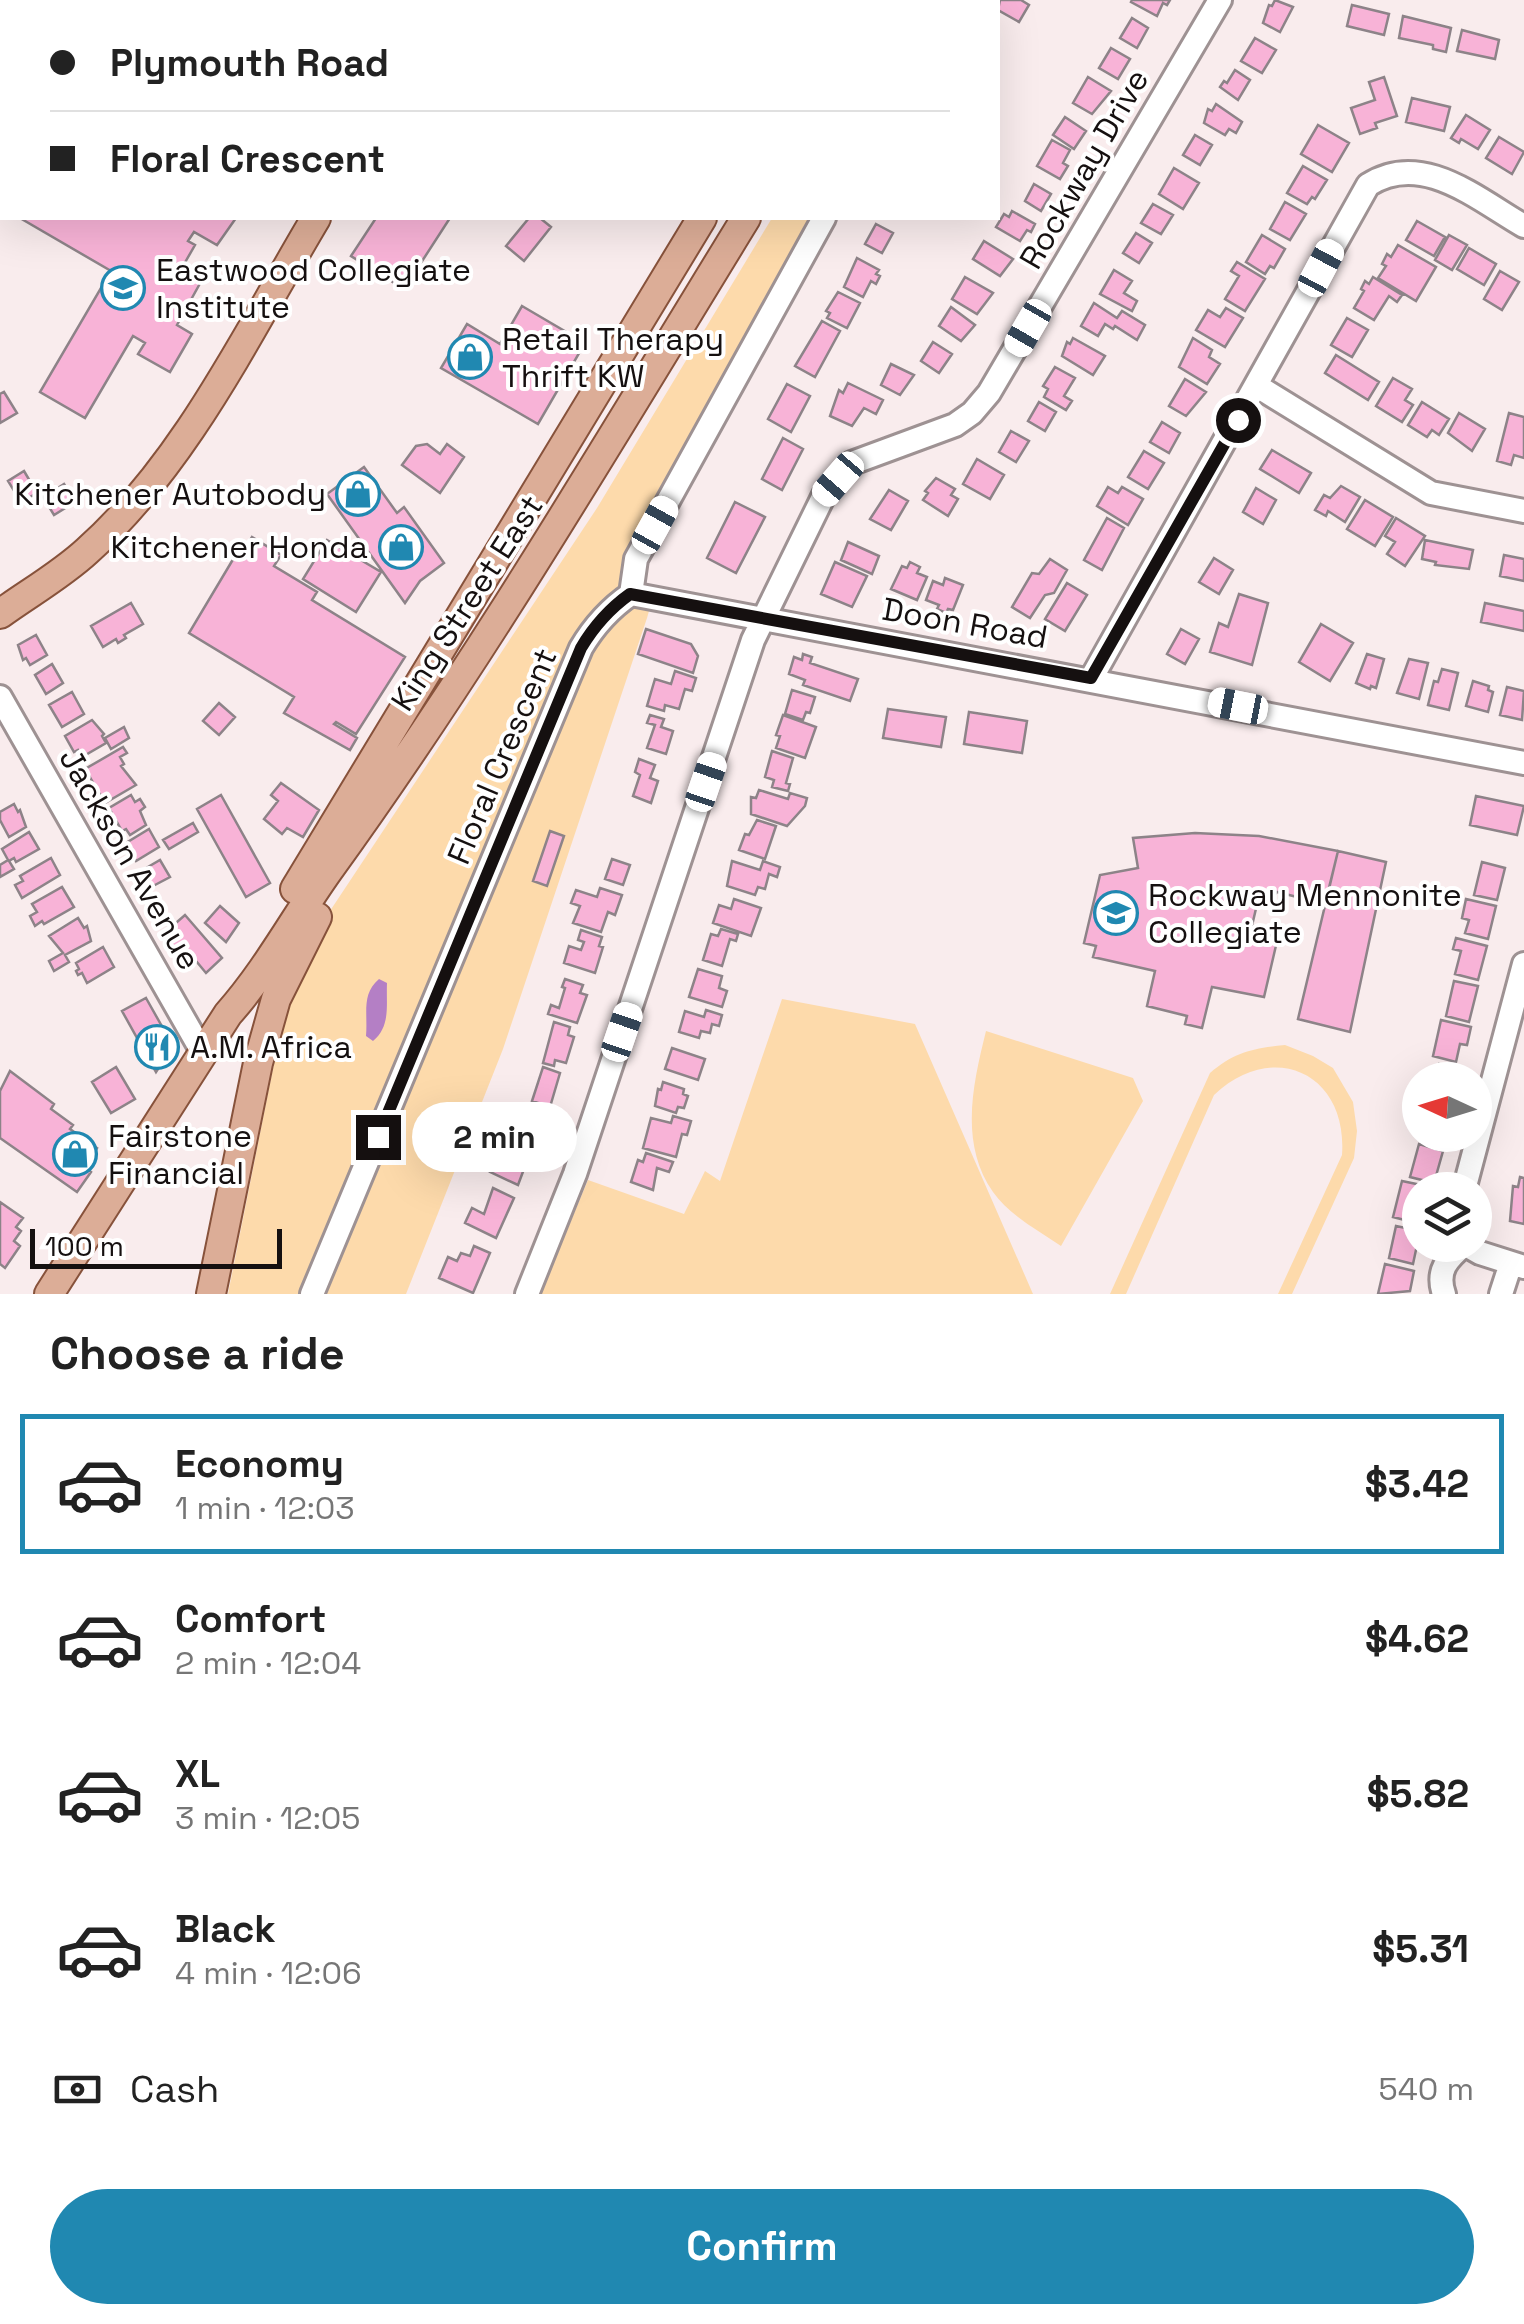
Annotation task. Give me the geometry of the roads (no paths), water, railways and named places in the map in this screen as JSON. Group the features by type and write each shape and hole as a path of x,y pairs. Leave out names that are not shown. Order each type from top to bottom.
{"main road":[{"path":"0,614 86,552 147,484 220,380 315,220"},
{"name":"King Street East","path":"228,1014 244,972 701,220"},
{"name":"King Street East","path":"49,1294 228,1014 255,983 325,875 398,775 589,478 745,220"},
{"path":"212,1294 258,1063 276,999 314,921 355,857 398,775"}],"street":[{"name":"Rockway Drive","path":"527,1294 575,1174 762,620 824,495 852,462 954,425 972,414 990,394 1220,0"},
{"path":"1091,678 1368,185 1384,174 1418,171 1441,178 1524,226"},
{"path":"630,594 636,559 823,220"},
{"path":"1257,386 1432,492 1524,511"},
{"name":"Doon Road","path":"630,594 1091,678 1524,763"},
{"name":"Floral Crescent","path":"312,1294 581,648 593,628 630,594"},
{"name":"Jackson Avenue","path":"0,698 204,1053"},
{"path":"1470,1172 1515,1042 1523,974"},
{"path":"1492,1255 1518,1265 1502,1294"},
{"path":"1444,1294 1441,1270 1446,1262"}],"place":[{"name":"Eastwood Collegiate Institute","path":"123,288"},
{"name":"Retail Therapy Thrift KW","path":"470,357"},
{"name":"Kitchener Autobody","path":"358,494"},
{"name":"Kitchener Honda","path":"401,547"},
{"name":"Rockway Mennonite Collegiate","path":"1116,913"},
{"name":"A.M. Africa","path":"157,1047"},
{"name":"Fairstone Financial","path":"75,1154"}]}
